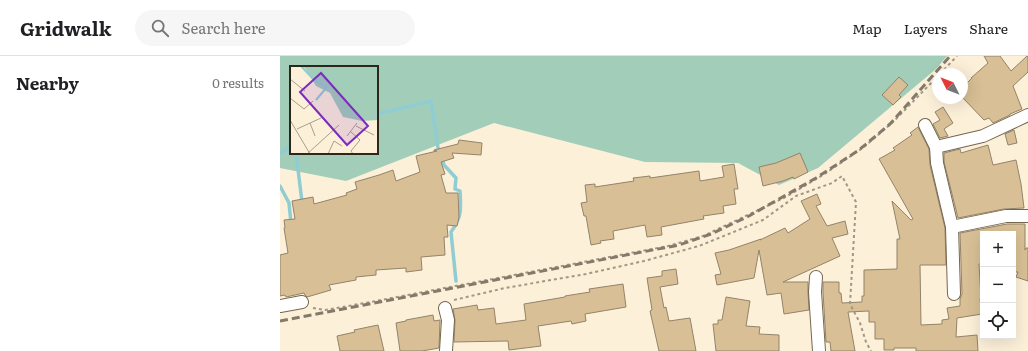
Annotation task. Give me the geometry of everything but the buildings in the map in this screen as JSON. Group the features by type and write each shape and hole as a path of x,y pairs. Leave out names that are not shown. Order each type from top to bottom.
{"street":[{"path":"936,147 983,136 1028,115"},
{"path":"925,125 936,147 937,163 952,227 954,294"},
{"path":"952,227 1006,216 1028,216"},
{"path":"816,276 815,292 818,351"},
{"path":"280,306 302,302"},
{"path":"446,305 448,320 446,351"}],"path":[{"path":"946,68 957,56"},
{"path":"302,302 305,306 325,310 668,246 703,236 784,198 823,175 864,147 894,122 932,82"},
{"path":"446,305 505,288 586,274 644,261 699,246 763,220 796,196 832,183 842,176 856,202 850,304 860,323 866,342 871,351"}],"green space":[{"path":"280,56 947,56 937,68 932,68 932,72 818,168 779,185 738,163 645,162 494,123 346,181 280,168"}],"waterway":[{"path":"378,114 431,101 440,153"},
{"path":"280,153 290,147"},
{"path":"296,154 302,202"},
{"path":"442,158 444,165 456,178 455,189 460,191 460,213 455,227 451,232 456,281"},
{"path":"280,186 289,203 291,223"}],"railway":[{"path":"280,321 679,245 711,234 749,216 816,178 859,150 890,124 950,56"}]}
